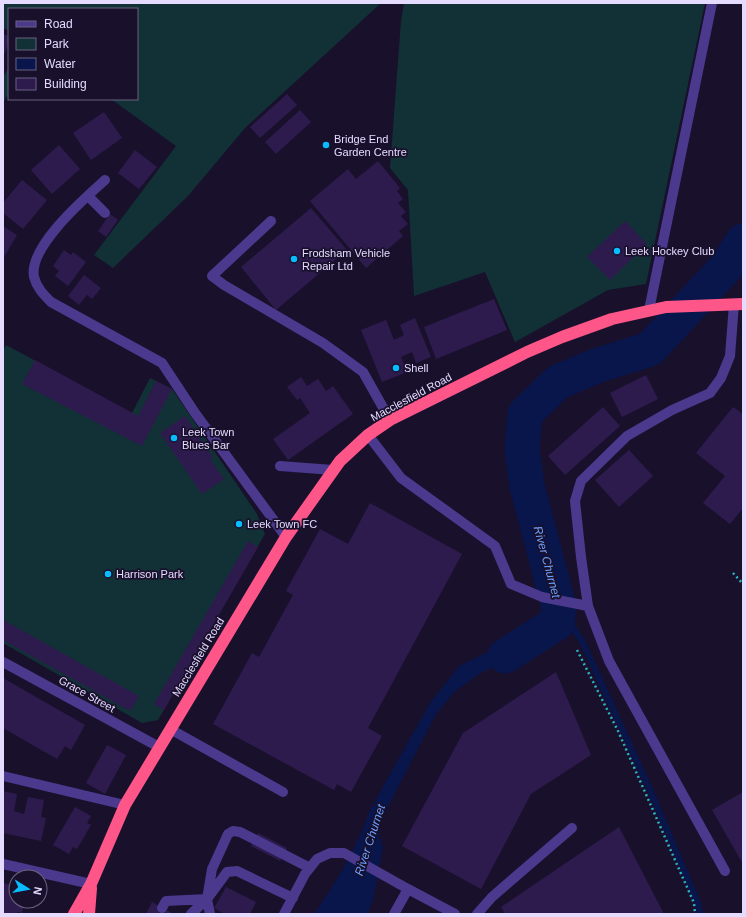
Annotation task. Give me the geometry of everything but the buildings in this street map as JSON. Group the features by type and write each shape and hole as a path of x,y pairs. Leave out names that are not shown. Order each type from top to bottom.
{"highway":[{"name":"Macclesfield Road","path":"74,914 91,884 125,805 286,537 340,461 368,435 390,420 527,352 562,337 612,319 666,307 733,304"},
{"name":"Macclesfield Road","path":"89,914 91,884"}],"street":[{"path":"649,310 712,3"},
{"path":"105,180 75,207 41,248 35,263 34,276 40,291 51,302 162,363 195,413 286,537"},
{"path":"88,196 105,213"},
{"path":"271,221 212,276 224,285 323,343 363,372 390,420"},
{"path":"725,871 609,660 588,606 575,501 581,481 627,436 672,410 710,393 721,378 730,356 733,304"},
{"path":"368,435 401,478 495,546 511,584 542,597 588,606"},
{"path":"280,466 333,470"},
{"name":"Grace Street","path":"3,662 159,747"},
{"path":"170,729 283,792"},
{"path":"3,776 125,805"},
{"path":"476,914 492,897 572,828"},
{"path":"210,914 207,899 212,869 228,834 240,832 310,868"},
{"path":"284,914 305,874 317,859 330,853 344,853 455,914"},
{"path":"3,864 91,884"},
{"path":"191,914 207,899 227,872 237,871 293,898"},
{"path":"394,914 408,889"},
{"path":"162,908 166,901 207,899"}],"path":[{"path":"733,573 743,584"},
{"path":"577,650 594,681 630,759 694,903 695,914"}],"green space":[{"path":"3,3 381,3 245,128 188,196 113,268 94,255 176,146 112,100 138,100 138,8 8,8 8,30 3,28"},
{"path":"404,3 705,3 646,284 608,290 515,342 485,272 414,296 408,190 390,168 401,21"},
{"path":"8,69 8,95 3,103 3,77"},
{"path":"6,345 132,413 150,378 172,389 257,514 265,534 158,720 142,723 3,643 3,350"}],"water":[{"path":"536,629 553,633 537,645 479,674 453,693 435,716 379,824 379,834 383,847 373,900 368,913 314,914 345,865 364,826 369,812 430,703 459,666"}],"waterway":[{"name":"River Churnet","path":"505,656 557,623 559,607 527,486 522,449 525,414 558,382 596,366 650,349 727,266 743,241"},
{"path":"559,607 582,641 651,792 698,903 700,914"}],"place":[{"name":"Bridge End Garden Centre","path":"326,145"},
{"name":"Leek Hockey Club","path":"617,251"},
{"name":"Frodsham Vehicle Repair Ltd","path":"294,259"},
{"name":"Shell","path":"396,368"},
{"name":"Leek Town Blues Bar","path":"174,438"},
{"name":"Leek Town FC","path":"239,524"},
{"name":"Harrison Park","path":"108,574"}]}
